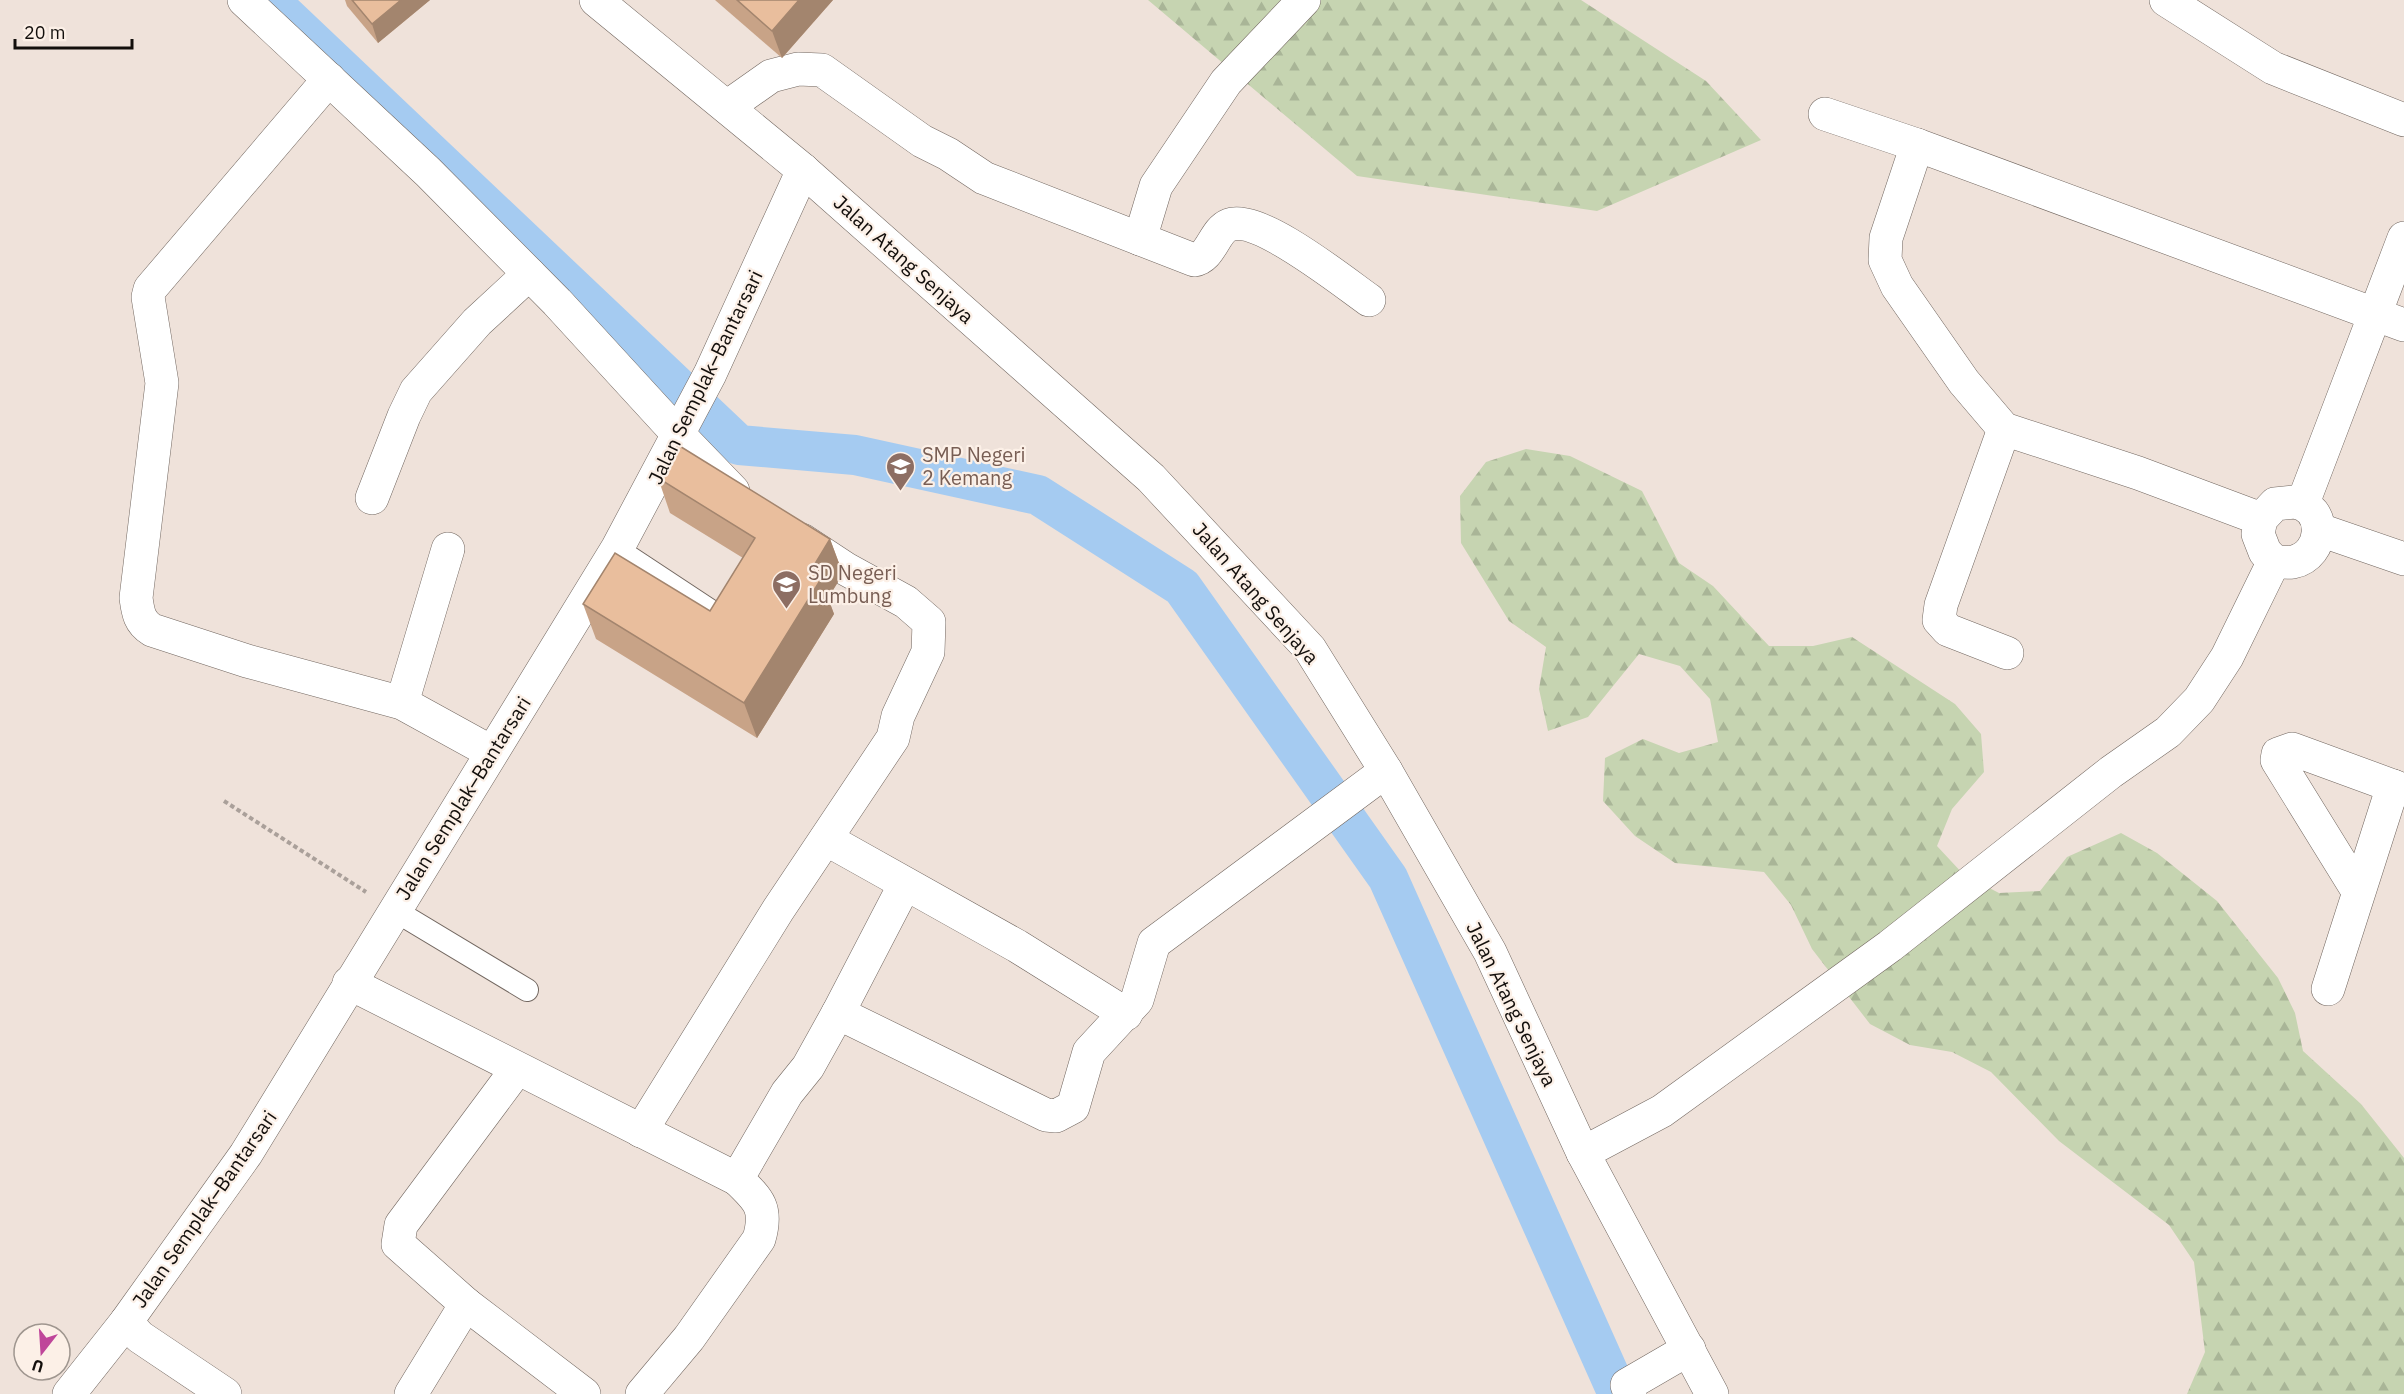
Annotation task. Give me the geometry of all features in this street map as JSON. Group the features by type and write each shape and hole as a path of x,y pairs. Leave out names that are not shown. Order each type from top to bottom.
{"street":[{"path":"244,0 428,172 529,274 724,483 752,506"},
{"name":"Jalan Atang Senjaya","path":"596,0 803,170 1151,478 1310,649 1377,778 1490,952 1583,1153 1712,1394"},
{"path":"1140,239 1156,186 1226,82 1304,0"},
{"path":"2166,0 2273,68 2404,120"},
{"path":"726,107 771,76 798,69 822,70 921,141 948,154 984,178 1181,256 1198,260 1226,226 1239,223 1260,229 1304,254 1369,300"},
{"path":"330,79 150,289 148,297 162,383 136,598 141,620 152,630 247,661 402,703 491,752"},
{"path":"1825,114 1917,145 2390,320"},
{"path":"1917,145 1886,238 1885,260 1897,286 1964,382 2004,429 2138,473 2261,519"},
{"name":"Jalan Semplak–Bantarsari","path":"69,1394 126,1322 246,1154 617,549 710,374 803,170"},
{"path":"2303,503 2390,320 2404,238"},
{"path":"372,498 416,391 477,322 529,274"},
{"path":"2004,429 1941,605 1939,620 1948,630 2007,653"},
{"path":"2303,503 2316,516 2320,530 2315,547 2305,558 2291,563 2274,561 2265,552 2258,534 2261,519 2275,504 2303,503"},
{"path":"641,1131 778,910 893,738 898,716 928,652 929,622 906,602 846,569 780,524"},
{"path":"2320,530 2404,559"},
{"path":"402,703 448,549"},
{"path":"1583,1153 1662,1112 1890,946 2111,772 2168,732 2199,699 2227,657 2274,561"},
{"path":"2328,989 2358,891 2398,788 2292,749 2278,754 2277,760 2358,891"},
{"path":"838,1013 1046,1115 1056,1116 1073,1107 1089,1052 1126,1014 1139,995 1154,943 1328,812 1377,778"},
{"path":"826,839 1017,946 1126,1014"},
{"path":"737,1179 787,1092 808,1067 905,884"},
{"path":"349,983 737,1179 753,1194 763,1210 763,1224 759,1239 689,1338 642,1394"},
{"path":"517,1069 401,1225 398,1245 466,1304 584,1394"},
{"path":"411,1394 466,1304"},
{"path":"126,1322 140,1337 225,1394"},
{"path":"1630,1394 1627,1385 1689,1349"}],"lane":[{"path":"617,549 726,621"},
{"path":"394,910 527,990"}],"path":[{"path":"224,801 394,910"}],"green space":[{"path":"1148,0 1581,0 1706,81 1761,140 1597,211 1357,176"},
{"path":"1526,449 1570,456 1642,491 1679,563 1713,586 1769,646 1813,646 1852,637 1955,704 1981,734 1984,772 1952,809 1937,846 1964,875 1999,893 2040,891 2067,857 2121,833 2157,853 2217,901 2278,978 2295,1013 2303,1051 2361,1104 2404,1158 2404,1394 2187,1394 2205,1352 2194,1262 2169,1225 2059,1141 1991,1072 1952,1052 1910,1045 1870,1024 1812,949 1791,905 1764,872 1675,863 1635,836 1603,801 1605,758 1643,739 1679,753 1718,742 1710,699 1680,666 1639,654 1588,717 1548,731 1539,689 1546,647 1509,621 1461,543 1460,496 1486,462"}],"building":[{"path":"352,0 401,0 372,24"},
{"path":"737,0 799,0 772,31"},
{"path":"678,445 830,539 810,572 821,579 744,703 583,604 615,553 710,611 755,538 658,478"}],"waterway":[{"path":"269,0 739,445 855,455 1038,495 1182,587 1388,878 1618,1394"}],"place":[{"name":"SMP Negeri 2 Kemang","path":"901,492"},
{"name":"SD Negeri Lumbung","path":"787,610"}]}
